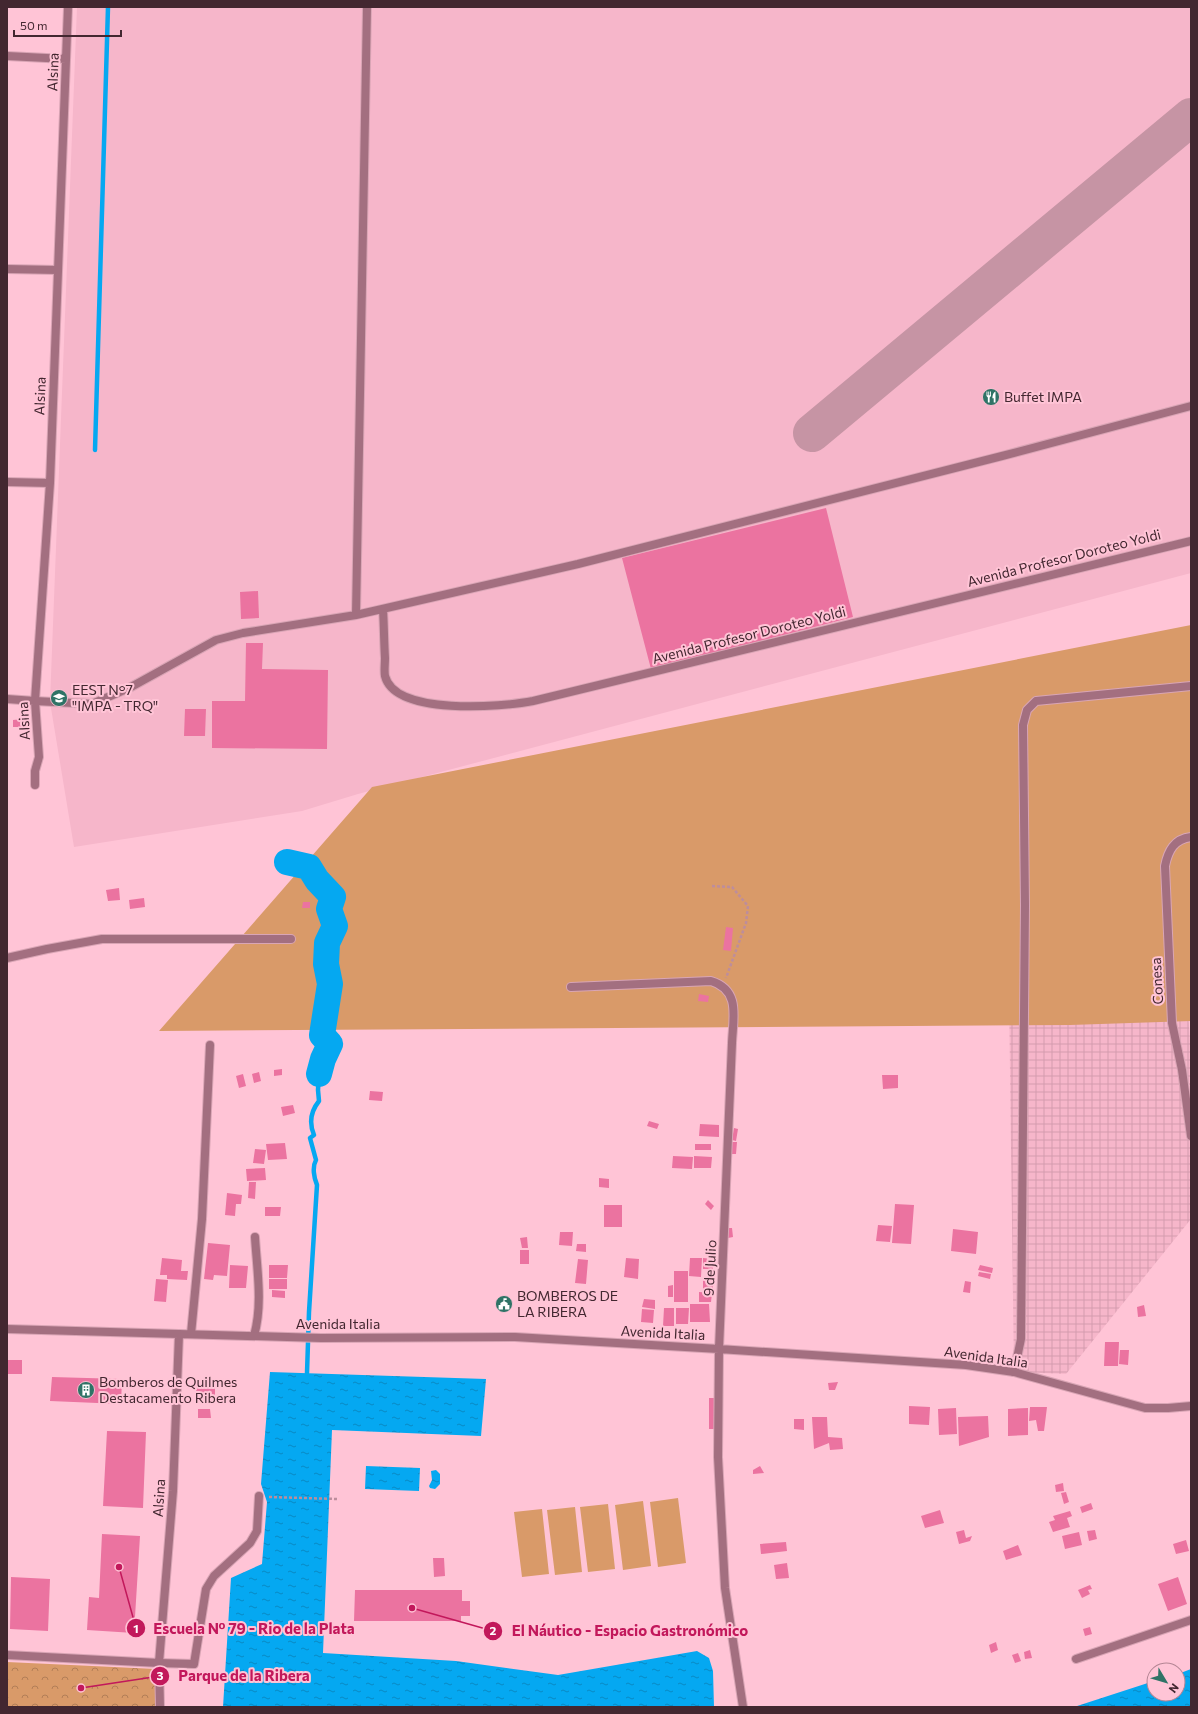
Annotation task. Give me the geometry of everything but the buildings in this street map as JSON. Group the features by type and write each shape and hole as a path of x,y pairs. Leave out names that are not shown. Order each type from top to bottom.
{"street":[{"name":"Alsina","path":"35,786 35,771 39,757 35,701 50,483 68,7"},
{"path":"356,615 367,7"},
{"path":"7,56 66,59"},
{"path":"7,269 57,270"},
{"path":"7,699 92,704 131,687 216,640 243,633 356,615 578,564 1002,456 1191,406"},
{"path":"7,482 50,483"},
{"name":"Avenida Profesor Doroteo Yoldi","path":"383,609 385,676 391,689 414,700 442,706 515,704 541,699 1191,541"},
{"path":"1014,1372 1021,1339 1025,905 1023,725 1027,710 1036,701 1191,686"},
{"name":"Conesa","path":"1191,837 1176,842 1168,852 1166,866 1172,1023 1182,1070 1191,1136"},
{"path":"7,958 102,939 291,939"},
{"path":"571,988 711,981 723,986"},
{"name":"9 de Julio","path":"723,986 730,992 733,1000 719,1349 718,1457 725,1588 743,1707"},
{"path":"191,1334 202,1219 210,1045"},
{"path":"254,1336 258,1321 259,1304 255,1237"},
{"name":"Avenida Italia","path":"7,1329 321,1338 515,1337 966,1365 1014,1372 1145,1408 1191,1406"},
{"name":"Alsina","path":"160,1707 159,1663 173,1491 179,1334"},
{"path":"7,1655 194,1664 206,1589 214,1576 224,1566 237,1557 254,1537 257,1531 261,1496"},
{"path":"1076,1659 1191,1620"}],"path":[{"path":"712,886 732,887 748,906 746,923 723,986"},
{"path":"261,1496 338,1499"}],"shaded area":[{"path":"77,7 1191,7 1191,573 358,794 302,811 74,847 50,702"},
{"path":"1005,695 1179,869 1191,1056 1191,1219 1066,1374 1014,1372"}],"green space":[{"path":"1191,625 1191,1021 1070,1025 159,1031 372,787"},
{"path":"678,1498 686,1563 658,1567 650,1502"},
{"path":"643,1501 651,1566 623,1570 615,1505"},
{"path":"608,1504 615,1569 588,1572 580,1507"},
{"path":"575,1507 582,1572 555,1575 547,1510"},
{"path":"542,1509 549,1574 522,1577 514,1512"},
{"path":"7,1662 156,1669 155,1707 7,1707"}],"water":[{"path":"270,1372 486,1379 481,1436 332,1430 323,1653 456,1661 558,1675 697,1651 709,1658 713,1671 714,1707 223,1707 231,1578 262,1564 267,1502 261,1484"},
{"path":"366,1466 420,1468 419,1491 365,1489"},
{"path":"436,1470 440,1474 440,1484 435,1489 430,1488 429,1486 432,1480 431,1471"},
{"path":"1191,1669 1191,1707 1074,1707 1146,1684 1146,1702 1186,1702 1186,1671"}],"waterway":[{"path":"95,450 108,7"},
{"path":"287,862 309,867 317,880 333,897 329,909 335,926 327,943 326,964 330,984 322,1035 330,1044 323,1059 319,1074"},
{"path":"307,1373 309,1312 317,1185 314,1172 316,1160 310,1138 314,1135 311,1122 316,1105 319,1101 319,1074"}],"taxiway":[{"path":"812,433 1191,117"}],"place":[{"name":"Buffet IMPA","path":"991,397"},
{"name":"EEST N°7 \"IMPA - TRQ\"","path":"59,698"},
{"name":"BOMBEROS DE LA RIBERA","path":"504,1304"},
{"name":"Bomberos de Quilmes Destacamento Ribera","path":"86,1390"},
{"name":"Escuela Nº 79 - Rio de la Plata","path":"119,1567"},
{"name":"El Náutico - Espacio Gastronómico","path":"412,1608"},
{"name":"Parque de la Ribera","path":"81,1688"}]}
